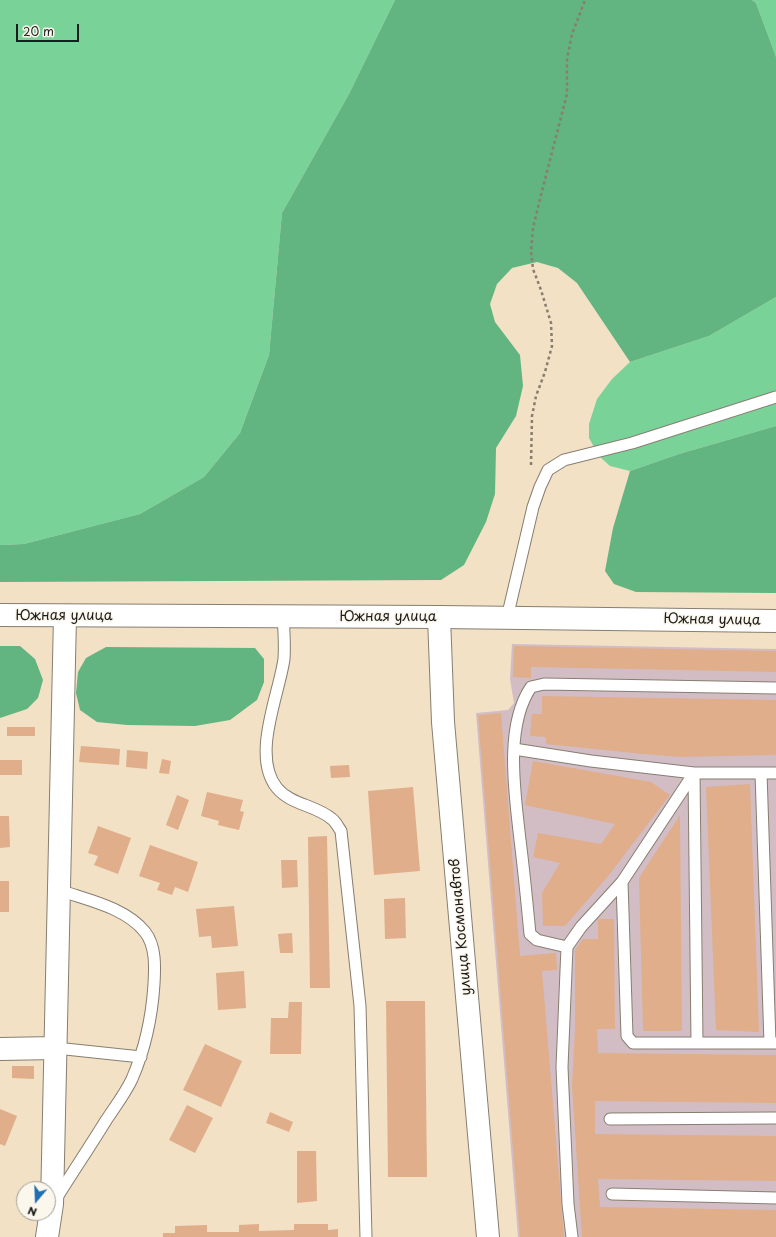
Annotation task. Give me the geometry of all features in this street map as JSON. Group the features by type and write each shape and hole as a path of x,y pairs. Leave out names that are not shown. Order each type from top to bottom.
{"street":[{"name":"Южная улица","path":"0,615 439,617 776,621"},
{"path":"53,1181 58,890 66,616"},
{"name":"улица Космонавтов","path":"439,617 444,730 488,1237"},
{"path":"0,1049 56,1048"},
{"path":"47,1237 49,1221"}],"lane":[{"path":"507,618 533,507 548,470 564,460 632,443 776,397"},
{"path":"283,616 284,659 268,731 266,764 270,777 278,789 291,799 319,811 333,819 341,831 360,1006 366,1237"},
{"path":"567,947 537,940 530,934 514,780 514,749 522,703 531,686 544,684 776,688"},
{"path":"514,749 591,761 694,773 776,773"},
{"path":"572,1237 568,1204 562,1067 567,947 581,927 622,882 694,773"},
{"path":"694,773 697,1043"},
{"path":"622,882 627,1036 633,1043 773,1043 761,773"},
{"path":"56,1198 132,1079 141,1057 145,1041 153,999 155,969 152,948 146,933 134,921 113,909 58,890"},
{"path":"56,1048 141,1057"},
{"path":"610,1119 776,1118"},
{"path":"612,1194 776,1198"}],"path":[{"path":"532,470 532,416 536,396 545,372 552,346 551,323 533,269 531,251 533,228 566,94 567,59 572,34 584,0"}],"shaded area":[{"path":"512,644 776,649 776,1237 518,1237 476,713 508,710 514,703 510,679"}],"green space":[{"path":"0,0 395,0 349,94 282,213 269,355 240,433 204,477 140,514 24,544 0,545"},
{"path":"395,0 752,0 756,3 776,57 776,297 709,336 630,362 577,283 558,268 537,262 512,268 497,284 490,304 495,322 520,355 523,386 516,416 496,448 495,494 486,522 464,565 441,580 0,582 0,545 24,544 140,514 204,477 240,433 269,355 282,213 349,94"},
{"path":"752,0 776,0 776,57 756,3"},
{"path":"776,297 776,426 679,454 630,471 610,466 599,456 589,438 589,424 597,399 612,379 630,362 709,336"},
{"path":"776,426 776,593 636,592 614,584 605,571 613,528 630,471 679,454"},
{"path":"0,646 20,646 35,659 43,680 38,698 27,709 0,718"},
{"path":"106,647 255,648 264,659 264,682 257,700 230,720 195,726 127,725 97,722 80,710 76,693 78,672 86,658"}],"building":[{"path":"514,646 776,651 776,672 531,667 531,678 513,677"},
{"path":"542,696 776,700 776,755 681,757 546,744 546,737 530,736 532,714 542,714"},
{"path":"501,713 520,956 556,953 557,970 542,971 564,1237 520,1237 478,715"},
{"path":"7,727 35,727 35,736 7,736"},
{"path":"81,746 120,749 119,765 79,762"},
{"path":"127,750 148,752 147,769 126,767"},
{"path":"162,759 171,761 169,774 159,773"},
{"path":"0,760 22,760 22,775 0,775"},
{"path":"533,761 651,782 670,795 609,875 565,926 543,926 542,893 560,863 533,857 538,833 601,844 615,824 525,805"},
{"path":"349,765 350,777 331,778 330,766"},
{"path":"750,784 759,1032 716,1030 706,787"},
{"path":"413,787 420,871 374,875 368,791"},
{"path":"207,792 243,800 240,811 244,812 239,830 218,825 219,821 201,816"},
{"path":"177,795 189,800 178,830 166,825"},
{"path":"680,815 682,1031 643,1031 639,878"},
{"path":"0,816 9,816 10,847 0,848"},
{"path":"98,826 131,838 118,874 94,865 98,856 88,853"},
{"path":"327,836 330,988 310,988 308,837"},
{"path":"150,845 198,862 188,892 175,887 172,895 157,890 160,883 139,876"},
{"path":"281,860 297,860 298,887 282,888"},
{"path":"0,881 9,881 9,912 0,912"},
{"path":"405,898 406,938 385,939 384,899"},
{"path":"234,906 238,946 212,948 211,936 199,937 196,909"},
{"path":"598,919 614,919 615,1029 597,1029 598,1053 776,1055 776,1103 595,1101 595,1134 776,1136 776,1181 598,1179 600,1207 776,1210 776,1237 582,1237 572,1086 575,1029 575,950 583,939 598,939"},
{"path":"292,933 293,953 280,953 278,934"},
{"path":"244,971 246,1008 218,1010 216,973"},
{"path":"386,1001 425,1001 427,1177 388,1177"},
{"path":"289,1002 302,1002 301,1054 270,1054 271,1018 288,1018"},
{"path":"205,1044 242,1061 221,1107 183,1090"},
{"path":"12,1066 34,1066 34,1079 12,1078"},
{"path":"187,1105 213,1118 195,1153 169,1140"},
{"path":"0,1109 17,1116 5,1146 0,1144"},
{"path":"270,1112 293,1122 289,1132 266,1123"},
{"path":"297,1151 316,1151 317,1201 297,1203"},
{"path":"259,1224 259,1231 294,1230 294,1224 328,1224 328,1230 338,1229 338,1237 163,1237 163,1233 175,1233 175,1226 207,1225 207,1232 239,1232 239,1225"}]}
